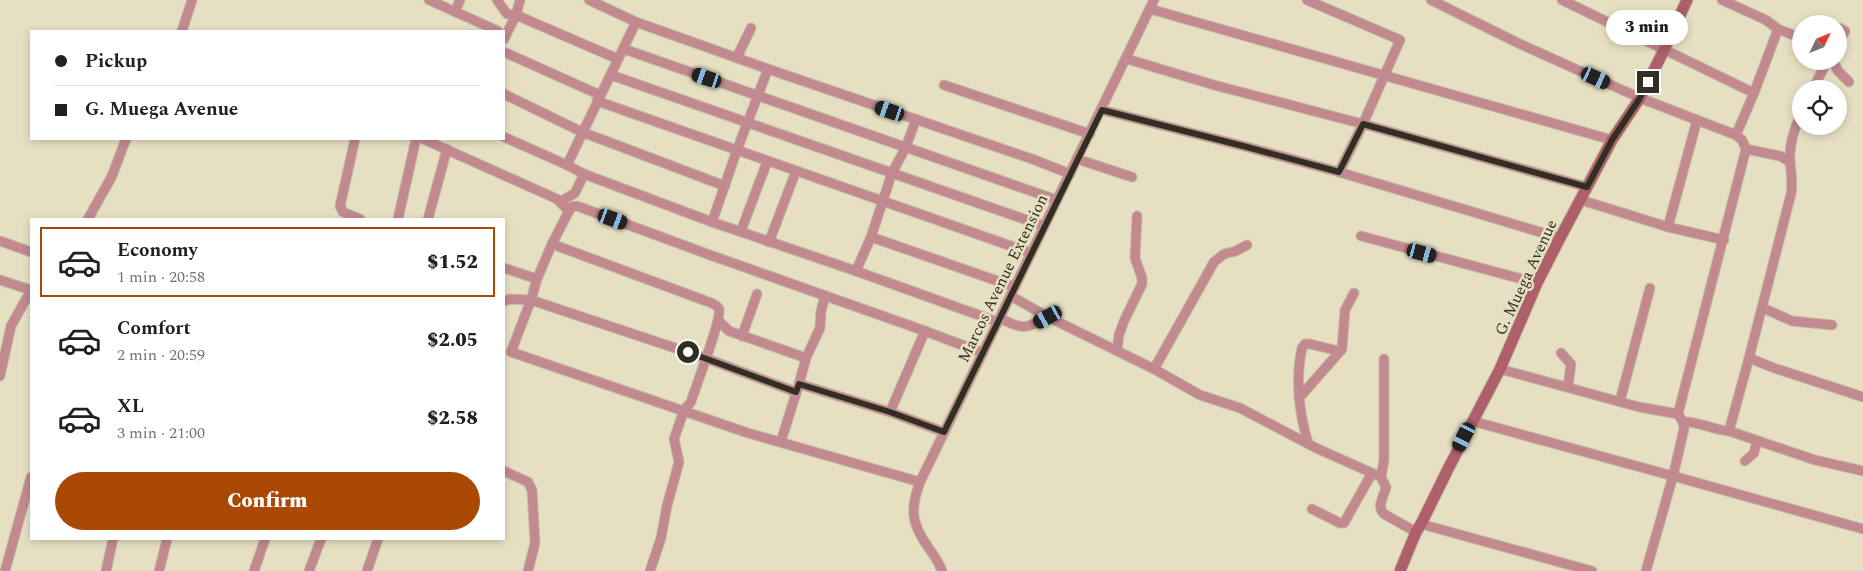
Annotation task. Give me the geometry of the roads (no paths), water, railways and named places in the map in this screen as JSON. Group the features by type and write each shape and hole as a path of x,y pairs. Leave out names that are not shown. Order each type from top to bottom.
{"street":[{"path":"182,30 192,0"},
{"path":"429,0 493,30"},
{"path":"455,12 460,0"},
{"path":"497,0 507,14 516,15 618,59"},
{"path":"505,32 516,15 520,0"},
{"path":"589,0 636,22 1070,174"},
{"name":"Marcos Avenue Extension","path":"942,571 915,522 913,501 920,482 1154,0"},
{"path":"1307,0 1400,40 1363,124 1339,172"},
{"path":"1431,0 1518,43 1640,98 1736,135 1742,140 1746,149 1680,418 1684,436 1646,571"},
{"path":"1562,0 1754,93"},
{"name":"G. Muega Avenue","path":"1400,571 1419,528 1500,369 1537,284 1560,238 1612,140 1640,98 1687,0"},
{"path":"1723,0 1792,34"},
{"path":"1150,9 1612,140"},
{"path":"567,165 636,22"},
{"path":"737,58 751,28"},
{"path":"1736,135 1778,29"},
{"path":"624,49 1057,200"},
{"path":"505,52 598,98 767,162 884,200 1031,253"},
{"path":"1127,59 1214,85 1363,124 1587,187"},
{"path":"712,222 768,69"},
{"path":"1838,70 1848,82"},
{"path":"611,75 1044,226"},
{"path":"944,85 1090,134"},
{"path":"505,94 582,132 725,186"},
{"path":"1102,110 1339,172 1560,238"},
{"path":"856,271 871,237 892,173 906,147 916,119"},
{"path":"1668,227 1697,120"},
{"path":"1729,431 1763,308 1791,194 1792,177 1790,162 1791,142 1794,135"},
{"path":"505,136 584,174 712,222 1021,328 1030,327 1048,317"},
{"path":"89,218 112,176 126,140"},
{"path":"355,140 340,206 343,212 358,218"},
{"path":"398,218 416,140"},
{"path":"426,140 560,202 569,211"},
{"path":"428,218 446,149"},
{"path":"1746,149 1780,156 1790,162"},
{"path":"1077,159 1132,177"},
{"path":"741,231 767,162"},
{"path":"769,242 796,171"},
{"path":"560,202 575,193 584,174"},
{"path":"1581,200 1668,227 1724,240"},
{"path":"920,482 748,433 511,352 537,279 552,244 569,211 573,206 577,206 925,331 983,354"},
{"path":"1117,350 1124,320 1142,284 1142,278 1135,258 1137,216"},
{"path":"1361,236 1537,284"},
{"path":"871,237 1015,287"},
{"path":"0,241 30,252"},
{"path":"552,244 712,303 718,309 719,321 691,402 684,410 674,439 679,462 650,571"},
{"path":"1154,369 1214,262 1224,254 1236,251 1247,245"},
{"path":"505,268 537,279"},
{"path":"0,280 30,290"},
{"path":"1620,402 1650,288"},
{"path":"0,376 11,326 30,292"},
{"path":"1299,398 1344,345 1345,310 1354,293"},
{"path":"742,336 757,294"},
{"path":"781,441 806,358 820,328 825,296"},
{"path":"1011,296 1048,317 1154,369 1200,395 1240,408 1308,443 1381,477"},
{"path":"505,301 510,299 531,300 798,388 890,412 944,432"},
{"path":"1763,308 1792,321 1832,325"},
{"path":"719,321 730,331 806,358"},
{"path":"714,335 730,331"},
{"path":"890,412 925,331"},
{"path":"1308,443 1299,411 1302,348 1305,344 1310,344 1340,351"},
{"path":"1561,353 1571,364 1568,386"},
{"path":"1749,358 1863,397"},
{"path":"1384,359 1384,460 1381,477 1386,488 1380,507 1381,511 1384,514 1419,528 1592,571"},
{"path":"1500,369 1696,422 1712,429 1729,431 1815,460 1863,471"},
{"path":"691,402 694,414"},
{"path":"1472,421 1863,529"},
{"path":"1745,461 1754,452 1757,441"},
{"path":"505,471 528,482 532,490 535,543 528,571"},
{"path":"1312,509 1340,523 1344,523 1372,473"},
{"path":"5,571 30,481"},
{"path":"106,571 113,540"},
{"path":"159,571 167,540"},
{"path":"254,571 265,540"},
{"path":"309,571 317,540"},
{"path":"367,571 378,540"}]}
